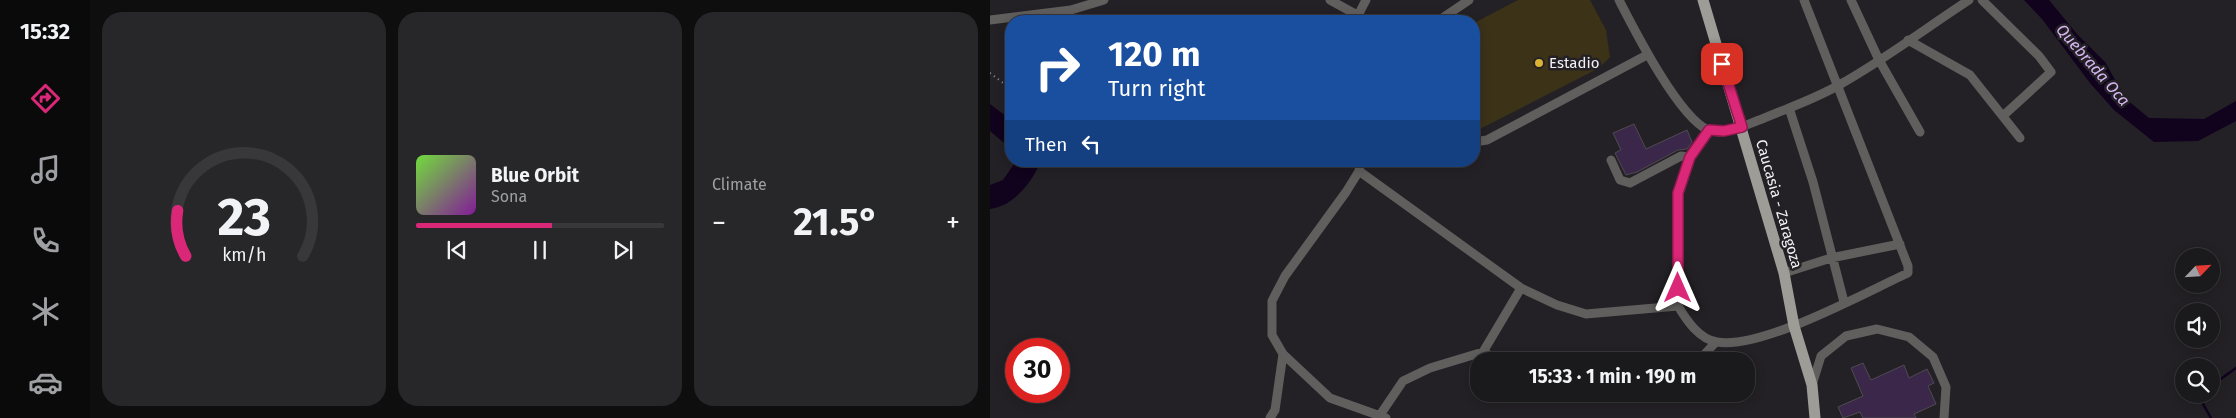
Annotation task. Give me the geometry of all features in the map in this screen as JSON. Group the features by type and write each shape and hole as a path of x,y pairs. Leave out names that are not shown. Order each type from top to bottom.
{"main road":[{"name":"Caucasia - Zaragoza","path":"1703,0 1784,273 1794,326 1812,385 1815,418"}],"street":[{"path":"1030,15 1071,10 1104,0"},
{"path":"1330,0 1351,15"},
{"path":"1359,15 1366,0"},
{"path":"1447,15 1469,0"},
{"path":"1619,0 1647,56 1691,117 1709,130 1724,131 1742,127 1838,86 1968,0"},
{"path":"1709,130 1690,157 1678,193 1678,306 1687,322 1700,334 1716,342 1749,340 1794,326 1908,273 1908,266 1900,244 1804,0"},
{"path":"1851,0 1879,60 1920,132"},
{"path":"1982,0 2039,56 2051,72 2004,115"},
{"path":"990,20 1005,18"},
{"path":"1908,40 1970,76 2004,115 2020,138"},
{"path":"1480,141 1487,140 1647,56"},
{"path":"1789,108 1813,182 1831,258 1844,302"},
{"path":"1611,160 1620,180 1630,183 1681,156 1690,157"},
{"path":"1359,167 1346,192 1285,276 1272,301 1272,335 1283,354 1330,398 1383,417 1403,381 1430,368 1470,356"},
{"path":"1361,167 1521,288 1556,305 1586,314 1678,306"},
{"path":"1784,273 1831,258 1900,244"},
{"path":"1484,352 1521,288"},
{"path":"1812,385 1821,356 1846,336 1877,329 1885,331 1908,337 1933,358 1946,387 1944,418"},
{"path":"1707,352 1716,342"},
{"path":"1270,418 1275,410 1283,354"}],"path":[{"path":"990,73 1005,84"}],"shaded area":[{"name":"Estadio","path":"1518,0 1590,0 1606,30 1610,57 1599,68 1480,129 1480,20"}],"water":[{"name":"Quebrada Oca","path":"2024,0 2049,0 2077,34 2105,62 2126,99 2149,118 2204,119 2236,101 2236,121 2198,141 2154,142 2114,110 2090,83 2042,19"},
{"path":"990,104 1005,115 1005,144 990,131"},
{"path":"1012,167 1038,167 1021,192 1007,203 990,209 990,185 1003,180"}],"building":[{"path":"1634,124 1646,149 1687,130 1692,142 1687,149 1678,150 1637,172 1626,175 1615,153 1621,150 1613,133"},
{"path":"1863,363 1871,380 1904,365 1909,378 1927,369 1934,383 1928,386 1936,404 1914,414 1916,418 1863,418 1860,412 1843,418 1838,407 1863,396 1851,368"}],"waterway":[{"path":"2220,380 2236,368"},
{"path":"2203,403 2211,418"}],"place":[{"name":"Estadio","path":"1539,63"}],"route":[{"path":"1678,288 1678,193 1690,157 1709,130 1724,131 1742,127 1722,64"}]}
